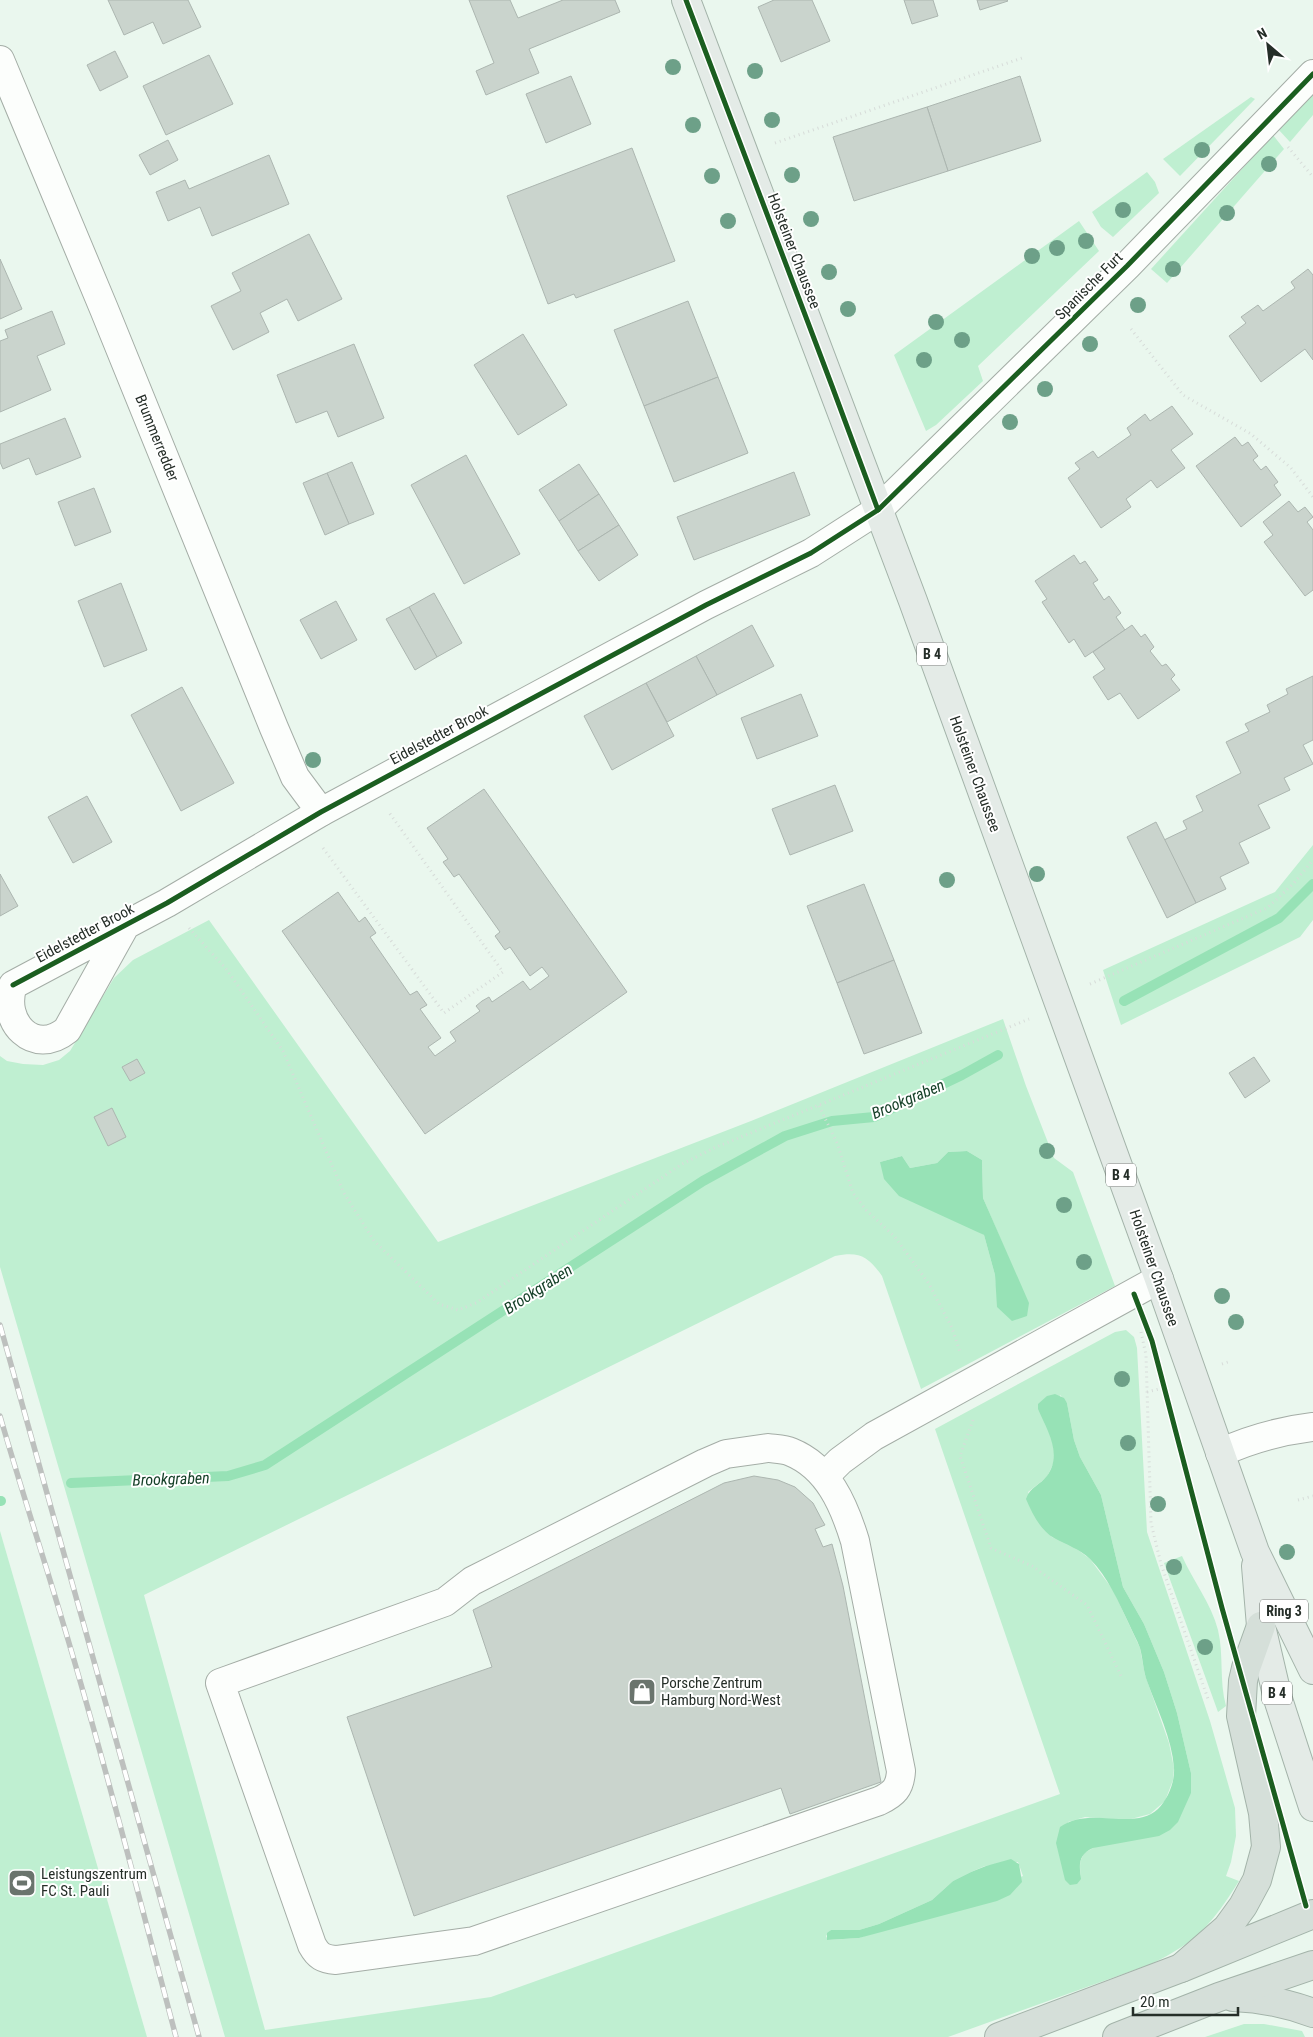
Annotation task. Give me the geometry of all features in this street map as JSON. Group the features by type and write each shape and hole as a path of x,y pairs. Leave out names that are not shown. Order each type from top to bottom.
{"highway":[{"path":"1181,1968 1226,1928 1243,1906 1257,1880 1266,1847 1264,1813 1242,1716 1243,1681 1261,1626"},
{"path":"999,2037 1181,1968 1313,1914"},
{"path":"1117,2037 1219,1997 1313,1965"},
{"path":"1219,1997 1260,1998 1289,2004 1313,2013"}],"main road":[{"name":"Holsteiner Chaussee","path":"686,0 916,609 1159,1279 1255,1552 1313,1670"},
{"name":"Holsteiner Chaussee","path":"1255,1552 1261,1626 1278,1699 1313,1807"}],"street":[{"name":"Brummerredder","path":"0,60 108,318 274,728 313,817"},
{"name":"Spanische Furt","path":"878,510 1127,266 1313,74"},
{"name":"Eidelstedter Brook","path":"125,926 67,1030 52,1040 40,1041 29,1039 18,1032 6,1012 7,999 13,985 167,903 313,817 370,786 706,605 811,553 878,510"},
{"path":"825,1476 840,1461 874,1436 1159,1279"},
{"path":"1220,1453 1244,1441 1291,1429 1313,1427"},
{"path":"768,1448 790,1451 807,1461 825,1476 848,1517 856,1541 900,1771 900,1781 897,1790 879,1801 474,1941 336,1960 325,1960 317,1954 220,1683 445,1602 472,1582 726,1454 768,1448"}],"path":[{"path":"743,154 1025,58"},
{"path":"1266,121 1313,177"},
{"path":"1131,329 1183,395 1251,434 1291,468 1313,497"},
{"path":"313,817 444,1013 503,972 370,786"},
{"path":"1090,984 1266,908 1294,884 1313,860"},
{"path":"167,903 227,970 283,1051 344,1193 374,1241 439,1304 458,1310 476,1303 682,1164 714,1148 1029,1019"},
{"path":"819,1106 837,1143 853,1193 866,1210 895,1237 929,1284 952,1328 978,1407 960,1456 991,1548 1032,1566 1088,1605 1122,1678"},
{"path":"1134,1294 1146,1355 1151,1523 1161,1564 1210,1705"},
{"path":"1161,1379 1166,1398"},
{"path":"1147,1392 1163,1388"},
{"path":"1298,1500 1313,1496"}],"shaded area":[{"path":"1313,92 1313,115 1290,142 1278,129"},
{"path":"1251,97 1255,99 1180,176 1163,159"},
{"path":"1273,135 1284,149 1167,283 1151,269"},
{"path":"1147,172 1155,182 1159,193 1113,237 1101,227 1092,212"},
{"path":"1079,221 1099,251 978,366 983,381 936,425 926,431 894,355"},
{"path":"1313,845 1313,920 1300,937 1121,1025 1103,970 1275,892"},
{"path":"209,920 438,1242 751,1121 1003,1019 1054,1158 1073,1172 1115,1286 921,1389 882,1276 872,1264 862,1257 851,1254 835,1256 144,1595 265,2030 491,1997 1060,1794 935,1429 1115,1332 1126,1330 1134,1337 1137,1348 1147,1532 1210,1721 1235,1808 1236,1836 1226,1876 1239,1881 1211,1920 1180,1948 1151,1964 948,2037 225,2037 0,1267 0,1056 7,1061 23,1064 43,1065 59,1060 70,1051 114,978 133,960","holes":["967,1151 982,1160 983,1198 1028,1303 998,1307 995,1275 984,1235 968,1226 880,1162 902,1156 910,1168 937,1163 948,1152","1060,1395 1067,1403 1074,1440 1080,1457 1101,1495 1123,1587 1144,1624 1164,1672 1177,1713 1191,1773 1191,1793 1086,1852 1081,1861 1081,1879 1068,1822 1085,1817 1127,1820 1150,1814 1165,1801 1173,1780 1174,1768 1169,1743 1145,1675 1140,1648 1113,1590 1090,1559 1078,1550 1052,1537 1028,1492 1047,1477 1054,1462 1053,1445","1018,1862 1023,1876 859,1938 828,1940 826,1936 831,1930 859,1930 879,1924 932,1900 953,1881 985,1866"]},
{"path":"967,1151 982,1160 983,1198 1029,1303 1027,1316 1012,1321 997,1307 995,1275 984,1235 899,1196 884,1179 880,1162 902,1156 910,1168 937,1163 948,1152"},
{"path":"1055,1394 1064,1398 1067,1403 1074,1440 1080,1457 1101,1495 1123,1587 1144,1624 1164,1672 1177,1713 1191,1773 1191,1793 1178,1822 1170,1830 1159,1836 1093,1848 1082,1857 1081,1879 1077,1884 1070,1885 1065,1880 1056,1843 1060,1827 1072,1821 1085,1818 1124,1819 1148,1815 1162,1805 1168,1795 1172,1784 1174,1768 1164,1724 1146,1677 1140,1648 1112,1590 1096,1566 1086,1556 1049,1535 1041,1526 1026,1499 1052,1468 1054,1451 1038,1409 1038,1404 1047,1396"},
{"path":"0,1531 147,2037 0,2037"},
{"path":"1182,1556 1211,1611 1218,1630 1226,1706 1218,1712 1164,1563"},
{"path":"1011,1859 1019,1864 1022,1882 1010,1895 997,1901 859,1938 827,1940 827,1933 831,1930 859,1930 879,1924 932,1900 953,1881 971,1872"},
{"path":"1244,2024 1264,2024 1302,2031 1305,2037 1205,2037"}],"building":[{"path":"108,0 188,0 201,27 163,44 153,22 124,35"},
{"path":"469,0 510,0 518,18 563,0 615,0 620,12 529,49 539,73 486,95 476,71 494,63"},
{"path":"774,0 812,0 830,41 781,62 758,7"},
{"path":"904,0 933,0 938,16 912,24"},
{"path":"977,0 1007,0 1008,1 980,10"},
{"path":"115,51 128,77 100,91 87,65"},
{"path":"209,55 233,104 166,135 143,86"},
{"path":"571,76 591,124 546,143 526,94"},
{"path":"1020,76 1041,141 948,171 927,107"},
{"path":"927,107 948,171 854,201 833,137"},
{"path":"168,140 178,160 150,175 139,155"},
{"path":"632,148 675,261 576,298 574,294 548,304 507,196"},
{"path":"269,155 289,204 212,236 200,207 168,221 156,192 185,180 189,189"},
{"path":"309,234 342,299 298,321 287,299 260,313 269,332 233,350 211,306 241,291 232,273"},
{"path":"0,259 22,309 0,319"},
{"path":"1308,269 1313,275 1313,360 1305,349 1261,382 1229,336 1246,323 1241,317 1258,305 1263,311 1295,288 1291,282"},
{"path":"688,301 718,377 644,406 614,330"},
{"path":"52,311 65,344 37,356 51,390 0,412 0,341 8,338 5,330"},
{"path":"523,334 567,405 518,435 474,365"},
{"path":"354,344 384,418 338,437 327,411 296,423 277,375"},
{"path":"718,377 748,453 674,482 644,406"},
{"path":"1172,406 1193,434 1171,450 1185,468 1157,488 1151,480 1126,499 1131,507 1101,528 1068,478 1080,469 1075,463 1093,451 1098,458 1131,435 1127,428 1145,414 1150,421"},
{"path":"65,418 81,457 36,475 29,458 3,469 0,462 0,444"},
{"path":"1235,437 1242,446 1248,442 1258,456 1253,460 1261,470 1266,466 1278,482 1274,485 1281,495 1241,527 1196,466"},
{"path":"466,455 520,554 464,584 411,485"},
{"path":"352,462 374,514 349,524 327,473"},
{"path":"579,464 599,494 559,521 539,490"},
{"path":"794,472 810,515 694,560 677,517"},
{"path":"327,473 349,524 325,535 303,483"},
{"path":"94,488 111,532 75,546 58,502"},
{"path":"599,494 619,525 578,551 559,521"},
{"path":"1289,501 1298,512 1305,507 1313,517 1307,522 1313,530 1313,590 1305,596 1264,542 1273,535 1263,522"},
{"path":"619,525 638,555 599,581 578,551"},
{"path":"1074,555 1080,564 1085,561 1098,580 1093,583 1104,600 1109,596 1121,613 1116,617 1125,630 1085,657 1074,639 1069,643 1042,602 1047,599 1035,581"},
{"path":"121,583 147,650 104,667 78,601"},
{"path":"434,593 462,643 437,657 409,607"},
{"path":"336,601 357,640 321,659 300,620"},
{"path":"409,607 437,657 415,670 386,619"},
{"path":"752,625 774,666 717,695 696,656"},
{"path":"1132,625 1141,637 1145,634 1154,647 1150,651 1162,666 1166,664 1175,675 1171,679 1180,690 1138,719 1120,693 1108,700 1093,677 1105,669 1093,652"},
{"path":"696,656 717,695 667,722 646,683"},
{"path":"1313,676 1313,740 1303,745 1313,764 1284,778 1290,790 1258,805 1270,828 1239,843 1249,863 1220,877 1226,889 1196,903 1164,840 1187,829 1183,821 1203,811 1196,796 1241,773 1226,742 1249,731 1245,724 1270,712 1267,705 1288,694 1286,689"},
{"path":"646,683 674,736 612,770 584,716"},
{"path":"182,687 234,783 181,811 131,715"},
{"path":"801,694 818,736 757,759 741,718"},
{"path":"835,785 853,831 790,855 772,809"},
{"path":"484,789 627,992 425,1134 282,931 338,892 359,922 365,917 376,933 370,937 410,995 417,991 427,1005 420,1009 441,1038 428,1047 435,1056 456,1041 450,1032 480,1011 476,1006 482,1001 489,997 492,1002 523,981 530,990 549,976 542,967 530,976 510,947 505,950 495,936 500,932 459,874 454,877 443,862 448,859 427,828"},
{"path":"87,796 112,842 73,863 48,817"},
{"path":"1156,822 1196,903 1167,918 1127,837"},
{"path":"0,874 18,906 0,916"},
{"path":"864,884 894,960 837,983 807,906"},
{"path":"894,960 922,1033 864,1054 837,983"},
{"path":"1254,1057 1270,1081 1245,1098 1229,1073"},
{"path":"137,1059 145,1073 130,1081 122,1067"},
{"path":"112,1108 126,1137 108,1146 94,1117"},
{"name":"Porsche Zentrum Hamburg Nord-West","path":"754,1476 778,1480 795,1487 813,1503 825,1525 815,1529 823,1547 832,1544 843,1586 881,1782 790,1814 781,1788 414,1916 347,1717 492,1667 473,1610 724,1483"}],"waterway":[{"name":"Brookgraben","path":"1124,1001 1279,918 1313,884"},
{"name":"Brookgraben","path":"71,1483 228,1476 265,1465 703,1181 785,1136 832,1121 874,1117 962,1075 998,1055"}],"railway":[{"path":"0,1325 199,2037"},
{"path":"0,1416 87,1704 176,2037"}],"cycle path":[{"path":"686,0 878,510"},
{"path":"13,985 167,903 321,812 706,605 811,553 878,510 1127,266 1313,74"},
{"path":"1134,1294 1152,1341 1222,1608 1306,1906"}],"place":[{"name":"Porsche Zentrum Hamburg Nord-West","path":"642,1692"},
{"name":"Leistungszentrum FC St. Pauli","path":"22,1883"}]}
